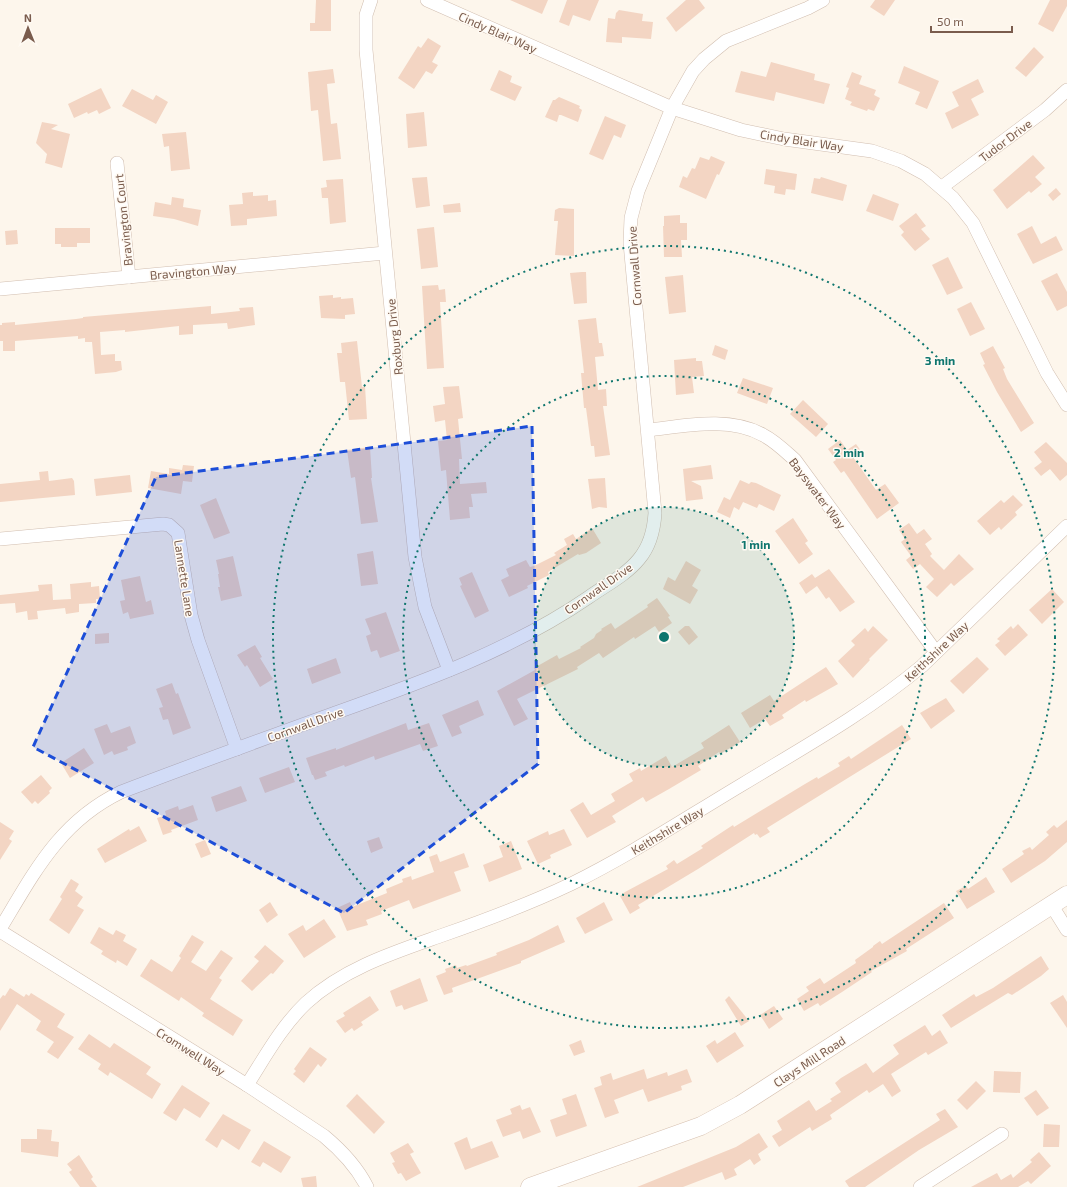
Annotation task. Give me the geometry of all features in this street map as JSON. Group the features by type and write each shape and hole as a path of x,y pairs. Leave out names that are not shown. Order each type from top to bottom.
{"main road":[{"name":"Clays Mill Road","path":"530,1187 701,1126 715,1119 740,1105 1067,895"}],"street":[{"name":"Roxburg Drive","path":"371,0 366,15 365,30 385,253 418,572 425,607 449,670"},
{"name":"Cindy Blair Way","path":"427,0 672,108 741,130 784,139 872,151 901,161 925,174 942,187 973,223 1047,373 1067,405"},
{"name":"Cornwall Drive","path":"0,930 52,848 66,831 90,809 121,792 449,670 505,645 578,604 627,571 639,559 652,535 655,513 630,229 636,198 672,108 693,72 704,59 726,41 808,8 823,0"},
{"name":"Tudor Drive","path":"942,187 1045,110 1067,90"},
{"name":"Bravington Court","path":"117,163 129,277"},
{"name":"Bravington Way","path":"0,289 385,253"},
{"name":"Bayswater Way","path":"648,430 710,424 738,426 764,435 779,445 794,460 936,652"},
{"name":"Lannette Lane","path":"0,539 163,524 174,528 178,533 185,584 198,640 237,749"},
{"name":"Keithshire Way","path":"247,1085 291,1019 307,1002 340,978 358,967 507,912 572,884 623,856 867,707 901,684 1067,526"},
{"path":"1052,906 1067,930"},
{"name":"Cromwell Way","path":"0,930 247,1085 335,1145 356,1168 367,1187"},
{"path":"920,1187 1002,1134"}],"highlighted area":[{"path":"532,426 538,764 344,913 33,747 156,477"}],"building":[{"path":"316,0 331,0 331,31 310,31 310,23 315,23"},
{"path":"510,0 548,0 542,14"},
{"path":"567,0 599,0 590,21 573,15 569,26 559,22"},
{"path":"686,0 699,0 705,8 676,32 666,18"},
{"path":"875,0 895,0 884,16 870,7"},
{"path":"1050,0 1067,0 1067,6 1053,32 1038,24"},
{"path":"619,10 643,14 642,21 653,22 651,39 622,37 622,43 606,42 608,18 615,19 616,13"},
{"path":"428,38 441,46 432,62 438,65 432,74 426,71 414,89 398,78 418,46 421,48"},
{"path":"1034,47 1044,57 1026,77 1015,68"},
{"path":"771,62 815,74 814,80 830,84 824,104 776,92 774,101 735,92 741,71 766,77"},
{"path":"904,66 939,81 927,109 915,104 920,92 898,83"},
{"path":"333,69 335,83 327,84 331,124 337,123 341,159 323,161 318,110 311,111 308,72"},
{"path":"499,70 512,76 510,82 522,87 515,101 490,90"},
{"path":"852,72 862,76 859,84 876,90 874,95 880,98 874,111 868,109 867,111 850,105 852,102 845,99 849,88 846,87"},
{"path":"978,79 984,92 971,99 979,115 952,129 945,113 959,106 952,92"},
{"path":"101,88 111,108 99,114 97,110 88,114 87,112 74,118 68,104"},
{"path":"132,89 153,100 156,95 168,102 156,124 122,106"},
{"path":"559,97 580,106 579,108 582,110 578,122 561,115 559,115 557,122 545,117 553,100"},
{"path":"424,112 427,146 408,148 406,114"},
{"path":"605,116 626,125 621,138 614,135 603,160 589,154"},
{"path":"42,122 58,125 51,129 70,134 62,168 45,163 47,154 36,143"},
{"path":"186,132 190,169 171,171 169,146 164,147 162,134"},
{"path":"1033,155 1045,168 1035,177 1042,184 1031,193 1029,191 1007,209 993,190"},
{"path":"711,156 725,162 719,175 717,174 706,199 679,187 683,176 687,178 692,168 695,169 700,157 709,160"},
{"path":"766,169 797,174 795,190 786,189 785,195 774,193 775,186 764,184"},
{"path":"427,177 430,206 416,208 412,178"},
{"path":"821,177 847,185 843,201 811,193 814,178 820,179"},
{"path":"343,179 346,222 330,224 328,198 322,198 321,188 327,187 326,180"},
{"path":"1056,188 1061,194 1053,201 1048,195"},
{"path":"253,192 253,196 268,195 268,201 276,200 277,216 247,219 247,225 231,226 229,205 243,204 242,193"},
{"path":"873,194 899,204 893,221 866,211"},
{"path":"172,197 184,199 183,207 201,210 198,226 174,219 153,216 155,202 171,205"},
{"path":"460,203 461,212 444,213 443,205"},
{"path":"559,208 574,209 574,256 555,255 558,221 554,221 555,210"},
{"path":"916,213 926,226 921,229 930,239 915,251 901,235 904,232 899,226"},
{"path":"680,215 680,223 687,223 687,240 681,240 682,257 664,257 664,216"},
{"path":"1032,226 1041,244 1056,236 1063,250 1033,264 1017,234"},
{"path":"434,227 438,267 421,269 417,229"},
{"path":"55,228 90,228 90,243 77,243 77,247 61,247 61,244 55,244"},
{"path":"17,230 18,244 6,245 5,231"},
{"path":"948,257 963,288 947,295 932,265"},
{"path":"586,272 587,303 574,304 570,273"},
{"path":"1057,273 1067,292 1067,306 1057,311 1041,281"},
{"path":"683,275 686,312 669,314 665,277"},
{"path":"438,285 439,290 445,289 446,302 440,302 444,368 427,369 422,286"},
{"path":"333,295 333,298 353,298 355,314 345,315 345,319 321,318 319,296"},
{"path":"971,302 985,329 970,336 957,309"},
{"path":"211,306 211,314 240,311 239,308 253,307 255,325 228,329 227,323 193,325 193,334 179,335 179,326 125,332 125,330 100,332 101,355 115,354 115,361 121,361 122,370 116,372 95,374 92,342 85,342 85,338 78,339 78,336 15,341 15,351 3,351 3,341 0,341 0,325 2,325 2,323 15,322 15,325 83,317"},
{"path":"596,318 599,343 602,343 604,356 595,357 598,390 606,389 607,406 603,406 610,455 595,457 594,446 591,446 586,408 584,408 581,373 584,373 578,320"},
{"path":"357,341 362,387 365,386 367,419 349,420 345,382 340,382 337,353 342,353 341,343"},
{"path":"715,345 728,350 725,360 712,355"},
{"path":"993,346 1005,368 1003,369 1007,379 1034,423 1021,432 983,365 985,364 980,353"},
{"path":"696,358 696,361 702,361 704,376 692,377 694,393 676,395 674,360"},
{"path":"743,378 773,388 767,404 737,393"},
{"path":"459,386 463,418 458,419 462,459 459,459 460,484 486,482 487,493 471,494 473,507 469,507 470,518 450,520 446,470 441,471 438,441 447,440 445,420 435,422 433,406 445,404 443,387"},
{"path":"803,400 828,424 816,437 790,414"},
{"path":"840,440 847,450 856,444 861,451 853,457 876,490 885,484 899,503 877,519 844,471 841,473 833,462 836,460 828,449"},
{"path":"1046,442 1067,463 1067,475 1060,481 1050,469 1041,476 1034,468 1042,462 1034,452"},
{"path":"370,447 371,478 378,522 361,524 355,477 351,478 347,450"},
{"path":"183,465 194,466 192,482 183,481 181,494 148,488 151,471 169,474 169,468 182,470"},
{"path":"711,465 713,479 691,481 701,486 703,499 686,501 683,469"},
{"path":"48,471 49,481 72,478 74,481 75,495 0,502 0,484 40,480 39,472"},
{"path":"130,475 132,492 96,496 94,479"},
{"path":"605,478 607,508 599,507 592,509 588,479"},
{"path":"740,480 749,484 751,482 756,483 781,495 774,511 759,504 757,508 743,502 739,510 734,507 730,518 717,512 724,497 730,500"},
{"path":"1013,495 1023,505 1015,512 1017,515 1001,530 999,527 990,535 977,521 1001,500 1004,503"},
{"path":"216,498 230,533 214,539 200,505"},
{"path":"793,518 808,541 805,543 813,554 799,564 775,531"},
{"path":"909,523 917,534 924,529 932,539 925,544 932,554 930,556 944,570 959,554 974,569 954,586 951,583 937,597 926,587 934,579 920,564 913,569 906,560 911,556 901,542 905,539 899,530"},
{"path":"592,528 601,543 586,553 578,554 548,572 549,575 527,586 528,588 509,597 501,580 509,576 506,569 526,560 530,567 534,566 556,555 554,553 567,545 564,539 573,534 576,539"},
{"path":"373,551 378,584 361,586 357,554"},
{"path":"233,556 242,596 221,601 218,587 220,587 219,574 216,560"},
{"path":"686,561 701,570 692,586 698,590 690,604 663,589 668,577 675,581"},
{"path":"829,569 855,602 840,612 829,597 826,599 817,586 806,594 799,583 812,574 815,578"},
{"path":"472,572 489,611 475,618 460,586 462,585 459,578"},
{"path":"140,576 146,602 151,600 154,614 130,619 128,612 123,614 120,601 125,600 121,580"},
{"path":"91,582 91,587 99,586 100,599 96,599 96,603 79,604 79,612 66,614 65,608 37,611 38,619 28,620 27,611 16,613 15,603 0,604 0,595 39,591 38,585 52,584 53,600 71,599 70,584"},
{"path":"1052,589 1064,602 1042,624 1029,610"},
{"path":"657,598 670,616 668,617 672,623 659,632 655,626 635,639 634,637 603,658 599,653 577,667 578,669 517,699 528,719 514,726 497,691 535,670 534,668 557,655 559,659 581,648 580,647 594,638 596,634 602,630 601,629 611,623 615,629 648,607 647,605"},
{"path":"386,612 400,651 380,658 377,650 371,652 366,636 371,634 365,619"},
{"path":"1018,624 1028,635 1005,656 995,645 1000,641 997,639 1011,626 1013,629"},
{"path":"685,626 689,626 698,637 689,645 678,632"},
{"path":"873,626 888,640 853,678 838,661 855,645 851,641 865,628 868,632"},
{"path":"109,633 109,643 95,644 95,634"},
{"path":"255,645 262,657 260,658 273,679 260,687 247,665 245,667 237,655"},
{"path":"977,657 989,669 963,694 950,681"},
{"path":"336,658 341,673 312,684 307,669"},
{"path":"826,667 838,684 806,702 805,700 782,715 784,718 770,726 765,719 750,728 741,713 770,695 774,701"},
{"path":"172,683 176,694 178,693 191,728 173,735 168,719 163,720 159,708 163,707 156,689"},
{"path":"946,698 955,711 931,729 920,713"},
{"path":"478,700 484,715 459,726 462,733 452,737 442,715"},
{"path":"406,723 408,730 429,723 438,746 423,751 420,744 375,760 374,756 345,767 344,765 325,772 327,776 315,780 312,775 306,758 336,748 336,750"},
{"path":"107,724 111,733 130,726 136,743 127,747 128,750 114,755 112,751 104,755 94,729"},
{"path":"729,725 740,742 720,754 719,752 698,766 701,770 669,789 646,802 643,797 612,816 616,822 587,838 570,810 583,802 591,815 615,801 611,794 633,781 629,774 640,768 641,771 666,756 672,767 704,748 701,743"},
{"path":"902,725 911,739 767,828 770,832 760,838 754,833 638,905 640,908 630,914 620,896 625,892 668,869 666,866 674,860 677,864 703,848 701,846 733,825 734,827 817,777 818,779 840,766 838,763 849,756 851,759"},
{"path":"84,748 94,763 70,778 61,763"},
{"path":"289,767 295,782 265,793 259,778"},
{"path":"41,775 52,788 49,791 50,793 38,804 35,801 32,804 21,792"},
{"path":"241,786 247,801 216,812 211,797"},
{"path":"193,805 198,820 171,830 172,832 163,835 157,818 166,815 165,811 178,806 179,810"},
{"path":"1067,820 1067,842 1045,861 1011,883 1002,869 1024,854 1022,851 1030,847 1032,850 1049,835 1046,832 1054,825 1057,828"},
{"path":"0,822 14,831 9,839 12,841 0,860"},
{"path":"139,826 147,841 105,863 97,849 129,829 130,831"},
{"path":"564,829 572,845 550,855 551,858 538,864 527,841 548,831 549,835"},
{"path":"379,837 383,848 371,853 367,841"},
{"path":"205,840 211,854 201,858 195,844"},
{"path":"511,841 522,869 489,882 483,865 503,857 499,846"},
{"path":"464,853 469,867 454,872 461,891 413,909 409,900 381,911 382,914 366,920 368,925 347,931 337,908 350,902 352,907 387,893 386,889 403,882 402,879 411,876 412,880 434,872 429,857 437,854 440,862"},
{"path":"986,877 995,892 967,909 956,891 966,886 968,889"},
{"path":"71,879 79,884 75,891 83,897 77,906 84,910 69,934 49,920 62,899 60,897"},
{"path":"270,902 278,915 267,923 259,910"},
{"path":"604,902 613,920 585,934 576,918"},
{"path":"944,903 954,918 906,949 907,951 871,971 872,972 820,1006 818,1003 804,1011 797,999 809,991 806,987 820,978 824,984 856,963 855,960 880,941 882,944"},
{"path":"324,919 336,937 304,958 288,934 303,925 306,931"},
{"path":"558,925 565,942 521,961 521,963 452,988 453,992 444,995 436,976 446,972 445,969 456,965 457,968 467,966 497,955 496,953 529,940"},
{"path":"99,927 113,935 116,930 126,935 123,941 137,949 127,966 117,960 116,963 101,954 103,951 90,943"},
{"path":"192,935 204,942 191,962 206,971 221,950 233,958 219,978 222,980 210,999 243,1020 233,1036 202,1016 204,1013 181,997 179,1001 140,976 151,959 172,972 181,958 179,956"},
{"path":"265,945 284,961 273,974 271,973 252,991 241,981 259,961 254,957"},
{"path":"1041,956 1049,969 1041,976 1012,995 1008,993 951,1028 942,1015 974,994 976,997 993,988"},
{"path":"420,978 428,1001 404,1010 402,1005 396,1007 390,991"},
{"path":"10,988 24,997 26,994 29,996 31,993 65,1014 57,1027 74,1037 58,1059 47,1052 54,1042 36,1030 41,1021 17,1004 0,1031 0,999 3,995 5,996"},
{"path":"1063,995 1067,1002 1067,1028 1050,1003"},
{"path":"370,996 379,1010 361,1022 363,1025 354,1031 352,1028 345,1033 336,1021 345,1016 343,1013"},
{"path":"729,996 749,1021 741,1026 725,1000"},
{"path":"774,1006 783,1019 769,1029 760,1015"},
{"path":"925,1025 932,1036 940,1030 948,1043 928,1055 926,1052 891,1074 901,1091 892,1097 883,1084 869,1093 867,1090 830,1115 832,1119 812,1131 810,1127 779,1147 772,1136 782,1130 777,1121 809,1100 816,1111 832,1101 830,1099 841,1092 835,1083 841,1078 866,1063 873,1073 899,1054 893,1045"},
{"path":"735,1032 744,1046 717,1063 706,1046 715,1040 717,1044"},
{"path":"89,1034 110,1048 114,1043 151,1067 146,1074 161,1084 152,1099 110,1072 108,1076 98,1069 101,1064 78,1049"},
{"path":"581,1040 585,1052 574,1056 569,1045"},
{"path":"310,1047 327,1059 321,1067 318,1064 304,1083 293,1074 296,1071 294,1069"},
{"path":"644,1069 647,1079 667,1072 668,1076 687,1069 692,1082 681,1086 682,1090 648,1102 643,1089 614,1100 619,1113 605,1118 594,1088 602,1085 600,1077 611,1073 613,1080"},
{"path":"994,1071 1021,1072 1020,1093 993,1092"},
{"path":"976,1081 986,1091 967,1110 957,1100"},
{"path":"182,1085 210,1103 200,1118 184,1108 176,1121 163,1113"},
{"path":"1036,1090 1049,1108 1037,1116 1024,1098"},
{"path":"357,1094 385,1122 374,1134 346,1106"},
{"path":"576,1094 587,1126 556,1137 550,1120 567,1114 562,1099"},
{"path":"520,1105 522,1110 530,1107 541,1132 523,1139 520,1131 503,1137 496,1120 512,1114 510,1109"},
{"path":"945,1109 958,1127 919,1150 865,1187 849,1187 845,1181 940,1120 936,1114"},
{"path":"223,1114 251,1130 239,1150 222,1139 217,1148 205,1140"},
{"path":"1044,1124 1060,1125 1059,1147 1043,1147"},
{"path":"37,1129 52,1130 51,1141 59,1142 58,1157 21,1152 21,1139 37,1139"},
{"path":"759,1133 768,1147 758,1154 761,1160 754,1165 750,1159 734,1169 737,1175 725,1180 722,1172 683,1187 637,1187 736,1147"},
{"path":"467,1137 471,1149 492,1141 499,1157 465,1170 454,1143"},
{"path":"264,1141 291,1157 281,1173 263,1162 260,1167 251,1162"},
{"path":"408,1143 414,1152 410,1154 421,1173 406,1181 401,1173 398,1174 392,1163 395,1162 390,1153"},
{"path":"1039,1152 1051,1166 1031,1184 1028,1181 1018,1187 971,1187 997,1173 1001,1180 1011,1174 1013,1178 1032,1162 1030,1160"},
{"path":"79,1155 93,1177 91,1179 97,1187 80,1187 69,1172 72,1170 67,1164"},
{"path":"316,1176 317,1187 303,1187 301,1178"}]}
